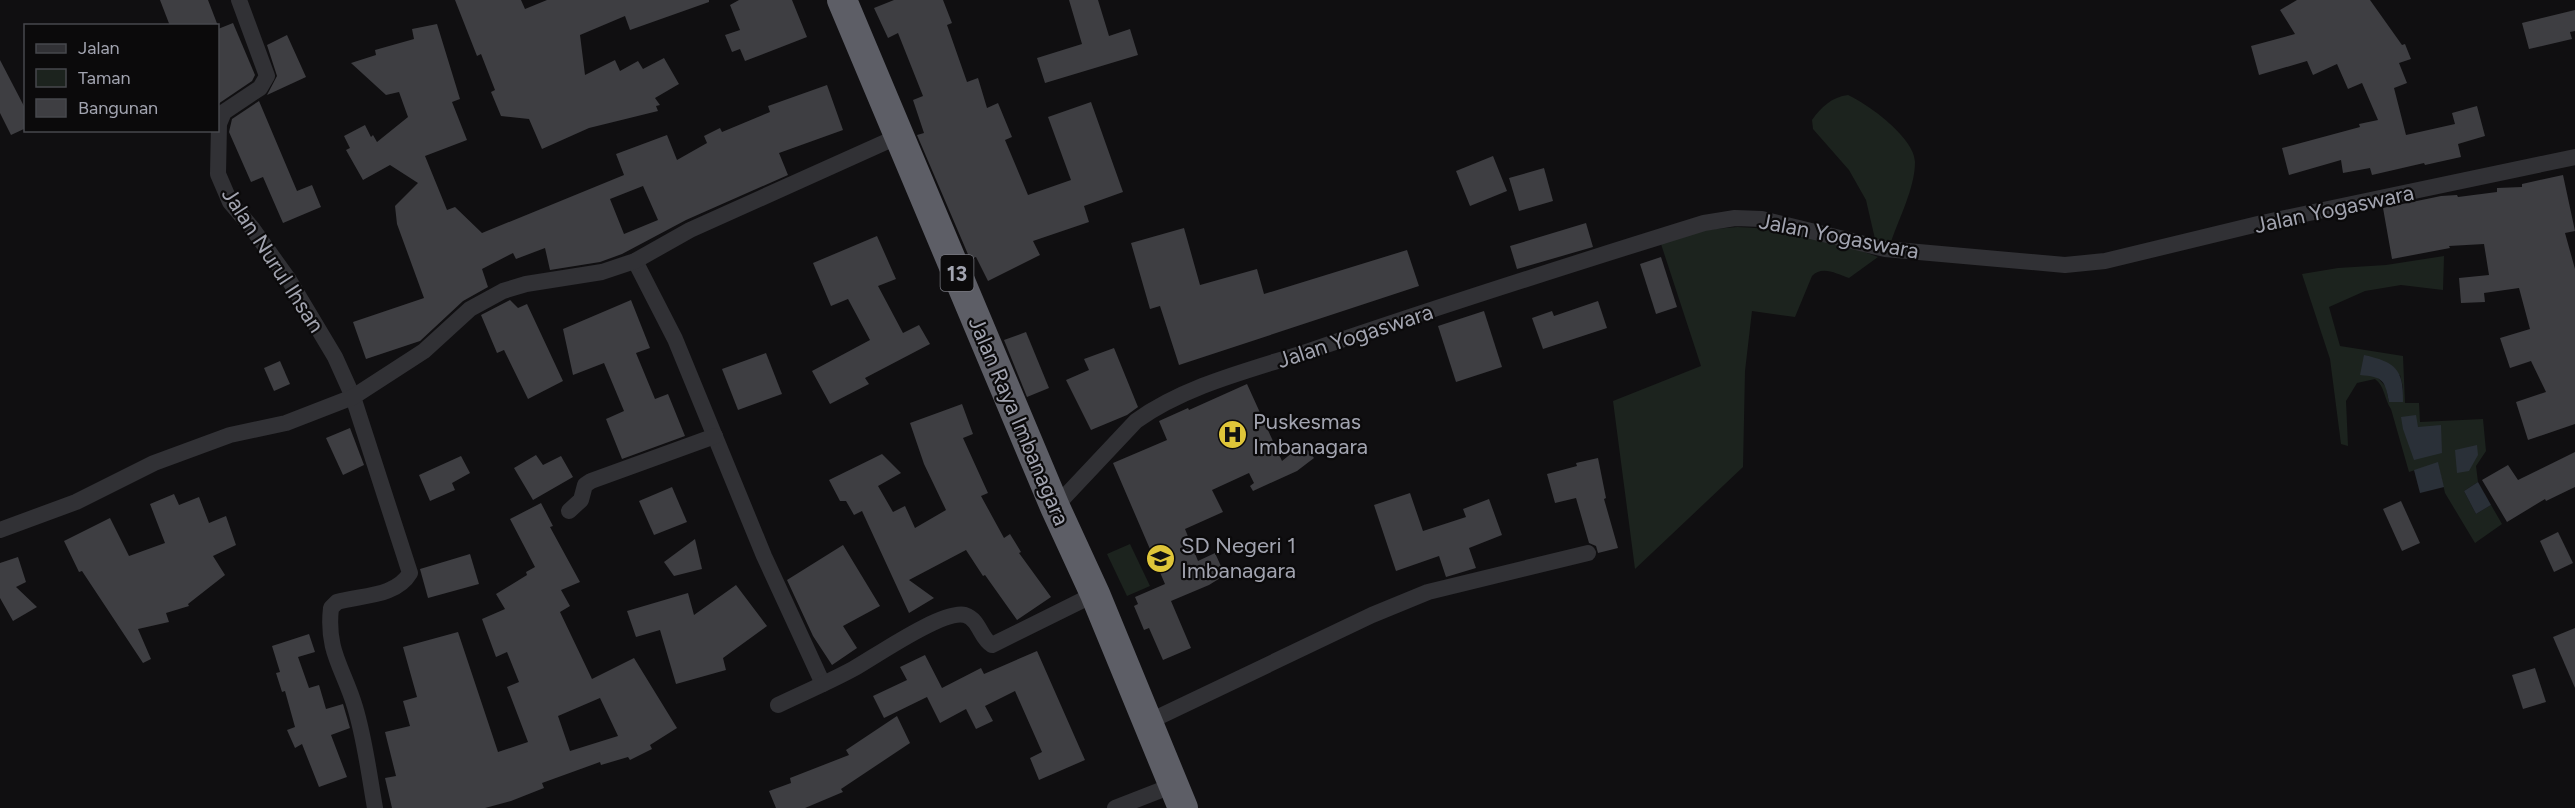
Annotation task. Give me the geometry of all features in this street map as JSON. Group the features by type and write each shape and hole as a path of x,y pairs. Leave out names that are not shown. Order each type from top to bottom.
{"highway":[{"name":"Jalan Raya Imbanagara","path":"842,0 1179,797"}],"street":[{"name":"Jalan Nurul Ihsan","path":"219,124 224,112 260,88 267,76 239,0"},
{"name":"Jalan Nurul Ihsan","path":"219,132 218,174 230,202 252,228 314,318 353,397"},
{"path":"0,530 76,502 154,463 230,435 286,423 353,397 424,351 470,309 503,291 526,284 602,272 635,261 690,230 899,136"},
{"name":"Jalan Yogaswara","path":"1055,507 1136,421 1149,412 1193,391 1367,331 1704,223 1735,218 1762,219 1885,249 2065,265 2105,261 2262,223 2575,157"},
{"path":"635,261 675,339 764,556 823,684"},
{"path":"353,397 410,573 406,580 394,589 338,602 331,608 330,637 337,665 354,705 375,808"},
{"path":"569,512 581,500 585,485 715,436"},
{"path":"1149,722 1372,615 1428,592 1588,553"},
{"path":"778,705 855,668 881,650 953,616 964,615 975,622 992,645 1095,594"},
{"path":"1115,808 1179,797"}],"green space":[{"path":"1848,95 1889,123 1913,153 1915,162 1912,182 1891,242 1875,239 1866,200 1849,170 1813,129 1812,120 1823,107 1832,100"},
{"path":"1737,227 1809,236 1878,257 1849,278 1830,271 1816,273 1812,276 1795,317 1752,311 1745,371 1743,467 1635,569 1613,401 1701,366 1661,244 1705,230"},
{"path":"2444,256 2443,290 2401,285 2365,291 2329,307 2340,346 2403,356 2405,403 2419,403 2420,422 2483,419 2486,451 2476,466 2478,482 2464,491 2476,514 2491,505 2502,524 2475,543 2445,493 2438,463 2409,472 2391,409 2381,385 2375,379 2357,383 2346,401 2348,446 2341,444 2330,359 2302,274 2338,268 2386,265","holes":["2400,375 2403,402 2389,402 2386,387 2376,376"]},
{"path":"1130,544 1150,586 1127,596 1107,554"}],"shaded area":[{"path":"2364,355 2390,364 2396,369 2402,382 2403,402 2389,402 2382,381 2360,375"},
{"path":"2416,415 2418,427 2441,425 2442,453 2414,460 2401,417"},
{"path":"2477,445 2478,455 2469,471 2457,473 2455,450"},
{"path":"2438,462 2444,487 2420,493 2414,470"},
{"path":"2478,482 2491,505 2476,514 2464,491"}],"building":[{"path":"160,0 208,0 217,24 169,24"},
{"path":"455,0 521,0 525,9 547,0 709,0 709,2 630,30 625,16 580,35 585,75 615,60 620,71 638,61 643,69 664,58 679,84 655,98 660,105 656,106 658,111 589,128 542,149 529,119 501,116 491,92 495,90 481,54 477,56"},
{"path":"739,0 792,0 807,37 745,61 740,49 732,52 725,35 740,30 730,5"},
{"path":"894,0 943,0 952,23 947,25 967,82 978,78 987,108 998,103 1012,137 1005,140 1028,195 1071,180 1048,117 1091,102 1123,192 1084,206 1089,222 1033,241 1040,255 988,281 976,257 970,259 917,135 924,133 913,100 923,96 898,33 888,38 874,8"},
{"path":"1069,0 1098,0 1109,36 1130,29 1138,55 1045,83 1037,58 1082,44"},
{"path":"2297,0 2370,0 2402,45 2405,44 2411,59 2399,63 2407,83 2394,88 2406,135 2455,124 2452,113 2477,106 2485,136 2458,144 2461,157 2425,165 2424,163 2372,175 2370,168 2343,173 2341,160 2289,175 2282,148 2378,120 2362,83 2348,89 2337,64 2313,75 2307,61 2259,75 2251,46 2295,34 2280,10"},
{"path":"2575,10 2575,31 2570,32 2572,39 2529,49 2522,23"},
{"path":"233,23 255,75 252,81 219,103 219,29"},
{"path":"437,24 460,99 452,102 467,140 425,156 447,210 455,207 482,233 624,175 616,154 667,135 677,160 707,143 704,136 720,128 722,132 770,112 768,106 827,85 843,130 779,153 788,175 686,220 622,254 600,262 550,270 545,248 516,259 513,253 482,269 488,287 463,301 420,341 366,359 353,322 424,298 397,224 395,206 418,183 390,165 363,180 346,150 350,148 344,136 365,125 371,137 373,135 377,142 408,117 399,92 386,95 351,63 376,55 375,50 414,39 412,29","holes":["643,186 658,220 624,234 610,199"]},
{"path":"287,35 306,77 267,95 277,76 267,45"},
{"path":"0,60 24,106 24,129 11,135 0,113"},
{"path":"259,101 297,191 312,185 321,207 283,223 263,177 251,182 229,132 232,119"},
{"path":"1493,156 1507,191 1470,206 1456,171"},
{"path":"1544,168 1553,201 1519,211 1509,178"},
{"path":"2563,175 2575,231 2565,233 2575,269 2575,424 2528,440 2516,402 2546,392 2531,361 2510,368 2500,338 2530,329 2519,288 2484,293 2485,302 2461,303 2459,278 2489,275 2484,244 2449,246 2450,248 2392,259 2383,208 2441,196 2457,195 2458,197 2497,192 2497,188 2522,187 2522,184"},
{"path":"1586,223 1593,247 1517,269 1510,246"},
{"path":"1184,228 1200,285 1257,269 1264,294 1407,250 1419,286 1179,365 1160,306 1150,309 1131,243"},
{"path":"877,236 896,279 878,286 903,333 919,325 930,344 865,378 869,384 830,404 812,371 870,340 848,299 831,306 813,263"},
{"path":"1661,257 1677,307 1656,314 1640,264"},
{"path":"510,300 518,308 527,304 563,381 528,399 504,350 497,353 481,315"},
{"path":"631,300 650,348 636,353 655,399 668,394 685,436 622,459 606,419 624,411 604,363 573,375 563,329"},
{"path":"1598,301 1607,328 1543,349 1532,318 1552,311 1554,316"},
{"path":"1484,311 1502,367 1456,382 1438,326"},
{"path":"1026,332 1049,388 1027,397 1004,340"},
{"path":"1114,348 1138,407 1127,415 1091,430 1066,380 1089,370 1084,359"},
{"path":"766,353 782,394 738,410 722,369"},
{"path":"280,361 290,384 274,391 264,368"},
{"path":"1247,384 1282,461 1303,444 1314,458 1297,471 1253,491 1250,486 1254,483 1249,473 1212,490 1223,512 1185,529 1198,561 1215,553 1225,575 1209,585 1171,601 1191,648 1163,660 1149,628 1144,630 1134,606 1138,604 1135,597 1165,584 1113,463 1167,440 1159,421"},
{"path":"962,404 973,434 963,438 988,493 981,496 1004,538 1010,534 1021,552 1019,553 1051,597 1017,620 966,550 909,580 934,598 909,613 862,511 854,515 846,501 840,501 829,480 882,454 901,473 878,486 893,512 905,506 915,528 946,510 924,464 910,423"},
{"path":"350,428 364,465 343,475 326,438"},
{"path":"2575,452 2575,487 2546,501 2545,499 2507,522 2482,480 2508,465 2518,480"},
{"path":"536,455 543,465 561,456 573,477 533,500 514,468"},
{"path":"461,456 470,473 452,483 455,490 430,501 419,475"},
{"path":"1598,458 1606,498 1604,499 1618,548 1598,553 1596,546 1589,543 1576,498 1555,503 1547,474 1577,466 1576,463"},
{"path":"672,487 687,522 654,535 639,501"},
{"path":"1410,493 1423,531 1466,517 1463,509 1489,499 1502,535 1469,548 1476,568 1446,577 1439,556 1396,571 1374,505"},
{"path":"174,494 179,505 199,497 209,523 226,516 236,545 213,556 225,575 188,604 189,606 166,613 169,622 138,629 151,659 143,663 82,571 79,572 64,541 110,518 129,556 165,543 150,504"},
{"path":"2401,501 2420,543 2402,551 2383,509"},
{"path":"541,503 553,526 550,527 580,582 561,590 570,606 560,612 592,679 634,658 677,728 650,745 652,749 630,760 628,757 601,765 600,762 542,783 544,788 511,801 485,808 392,808 385,778 396,776 385,732 410,726 403,701 417,697 403,647 458,632 498,752 528,742 507,687 519,682 507,652 496,657 482,619 505,609 496,594 527,575 526,572 535,567 510,519","holes":["600,698 618,736 570,751 558,716"]},
{"path":"2558,532 2573,563 2554,572 2540,541"},
{"path":"695,539 702,569 674,576 664,562"},
{"path":"843,545 880,606 843,626 857,648 832,665 813,636 787,580"},
{"path":"470,554 479,584 428,598 420,569"},
{"path":"18,557 26,582 16,587 37,607 13,621 0,598 0,563"},
{"path":"736,585 767,626 723,658 726,670 676,684 660,630 636,637 627,611 688,593 694,615"},
{"path":"2575,628 2575,688 2553,637"},
{"path":"309,634 315,652 298,657 309,688 319,685 326,709 343,704 350,728 331,735 347,777 319,787 302,744 295,748 287,730 295,727 285,691 282,692 276,673 280,672 272,646"},
{"path":"1037,651 1085,760 1039,780 1030,758 1042,752 1015,691 985,706 993,721 976,729 966,709 940,723 927,697 884,718 873,696 907,680 900,667 925,655 942,688 981,668 984,674"},
{"path":"2535,668 2546,702 2523,709 2512,675"},
{"path":"897,716 910,743 841,789 843,792 805,808 776,808 769,791 791,783 790,778 849,755 846,750"}],"place":[{"name":"Puskesmas Imbanagara","path":"1232,434"},
{"name":"SD Negeri 1 Imbanagara","path":"1160,558"}]}
